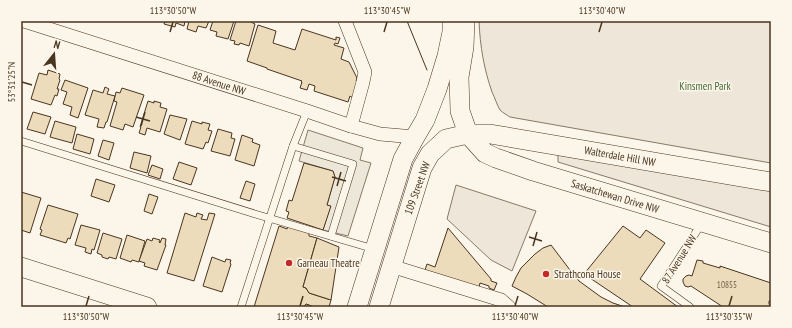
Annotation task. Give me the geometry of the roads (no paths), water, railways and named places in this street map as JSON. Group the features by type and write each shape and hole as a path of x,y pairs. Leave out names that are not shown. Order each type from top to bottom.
{"main road":[{"name":"109 Street NW","path":"357,307 403,159 425,120 437,89 447,56 452,32 452,21"},
{"path":"465,21 464,48 459,77 460,111 468,134"},
{"name":"109 Street NW","path":"379,307 422,168 427,158 446,139 468,134"},
{"name":"Walterdale Hill NW","path":"468,134 507,137 771,182"},
{"name":"Saskatchewan Drive NW","path":"468,134 485,153 496,158 702,223 771,243"},
{"path":"21,267 147,307"}],"street":[{"name":"88 Avenue NW","path":"24,21 351,126 380,134 415,137"},
{"path":"345,21 365,72 351,126"},
{"path":"391,266 501,300 506,306"}],"lane":[{"path":"241,307 293,146 307,111"},
{"path":"21,141 374,249"},
{"path":"293,146 352,164 331,236"},
{"name":"87 Avenue NW","path":"690,307 660,286 702,223"}],"tram line":[{"path":"407,21 427,70"}],"place":[{"name":"Garneau Theatre","path":"289,263"},
{"name":"Strathcona House","path":"546,274"}],"park label":[{"name":"Kinsmen Park","path":"705,86"}]}
